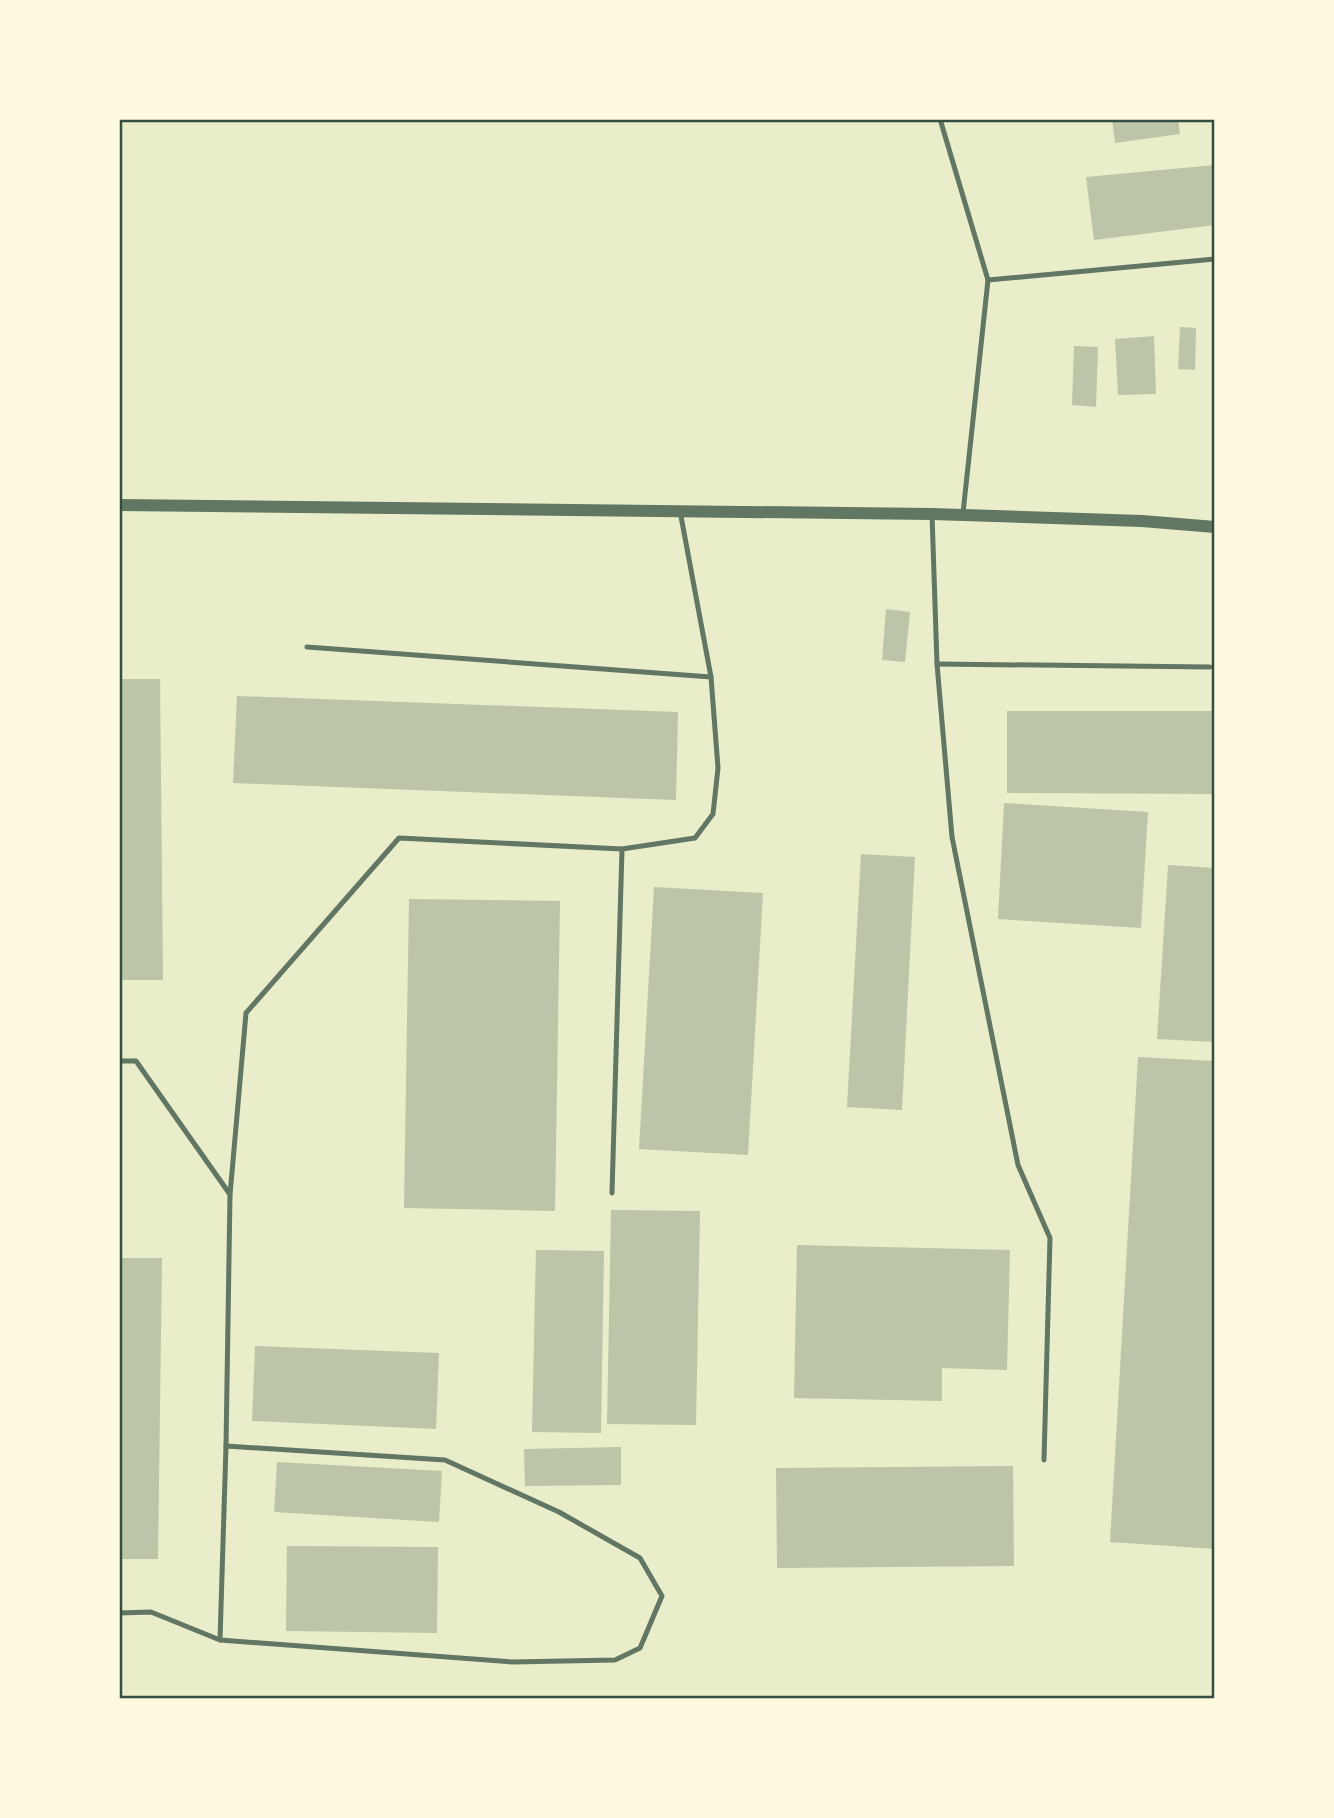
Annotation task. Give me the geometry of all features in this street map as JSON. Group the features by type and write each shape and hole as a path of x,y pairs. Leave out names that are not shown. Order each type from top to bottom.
{"street":[{"path":"119,505 932,514 1142,521 1215,527"}],"lane":[{"path":"940,119 988,280 963,515"},
{"path":"988,280 1215,259"},
{"path":"220,1640 230,1195 246,1013 399,838 622,849 695,838 713,814 718,768 711,677 680,511"},
{"path":"932,514 937,664 955,850 1017,1165 1050,1238 1044,1460"},
{"path":"307,647 711,677"},
{"path":"937,664 1210,667"},
{"path":"612,1193 622,849"},
{"path":"119,1060 135,1061 230,1195"},
{"path":"119,1613 151,1612 220,1640 512,1662 615,1660 640,1648 662,1595 640,1558 559,1512 445,1460 226,1446"}],"building":[{"path":"1112,119 1178,119 1180,134 1115,143"},
{"path":"1215,165 1215,225 1094,240 1086,177"},
{"path":"1180,327 1196,328 1195,370 1178,369"},
{"path":"1154,336 1156,394 1118,395 1115,339"},
{"path":"1074,346 1098,347 1096,407 1072,405"},
{"path":"886,609 910,612 905,662 882,660"},
{"path":"119,679 160,679 163,980 119,980"},
{"path":"237,696 678,712 676,800 233,783"},
{"path":"1007,711 1215,711 1215,794 1007,793"},
{"path":"1004,803 1148,812 1141,928 998,919"},
{"path":"861,854 915,857 902,1110 847,1107"},
{"path":"1168,865 1215,868 1215,1042 1157,1039"},
{"path":"654,887 763,893 748,1155 639,1149"},
{"path":"409,899 560,901 555,1211 404,1208"},
{"path":"1138,1057 1215,1061 1215,1549 1110,1542"},
{"path":"611,1210 700,1211 696,1425 607,1424"},
{"path":"797,1245 1010,1250 1007,1370 942,1368 942,1401 794,1398"},
{"path":"536,1250 604,1251 601,1433 532,1432"},
{"path":"119,1258 162,1258 158,1559 119,1559"},
{"path":"255,1346 439,1353 436,1429 252,1421"},
{"path":"621,1447 621,1485 525,1486 524,1449"},
{"path":"277,1462 442,1471 439,1522 274,1512"},
{"path":"1013,1466 1014,1566 777,1568 776,1468"},
{"path":"287,1546 438,1547 437,1633 286,1631"}]}
